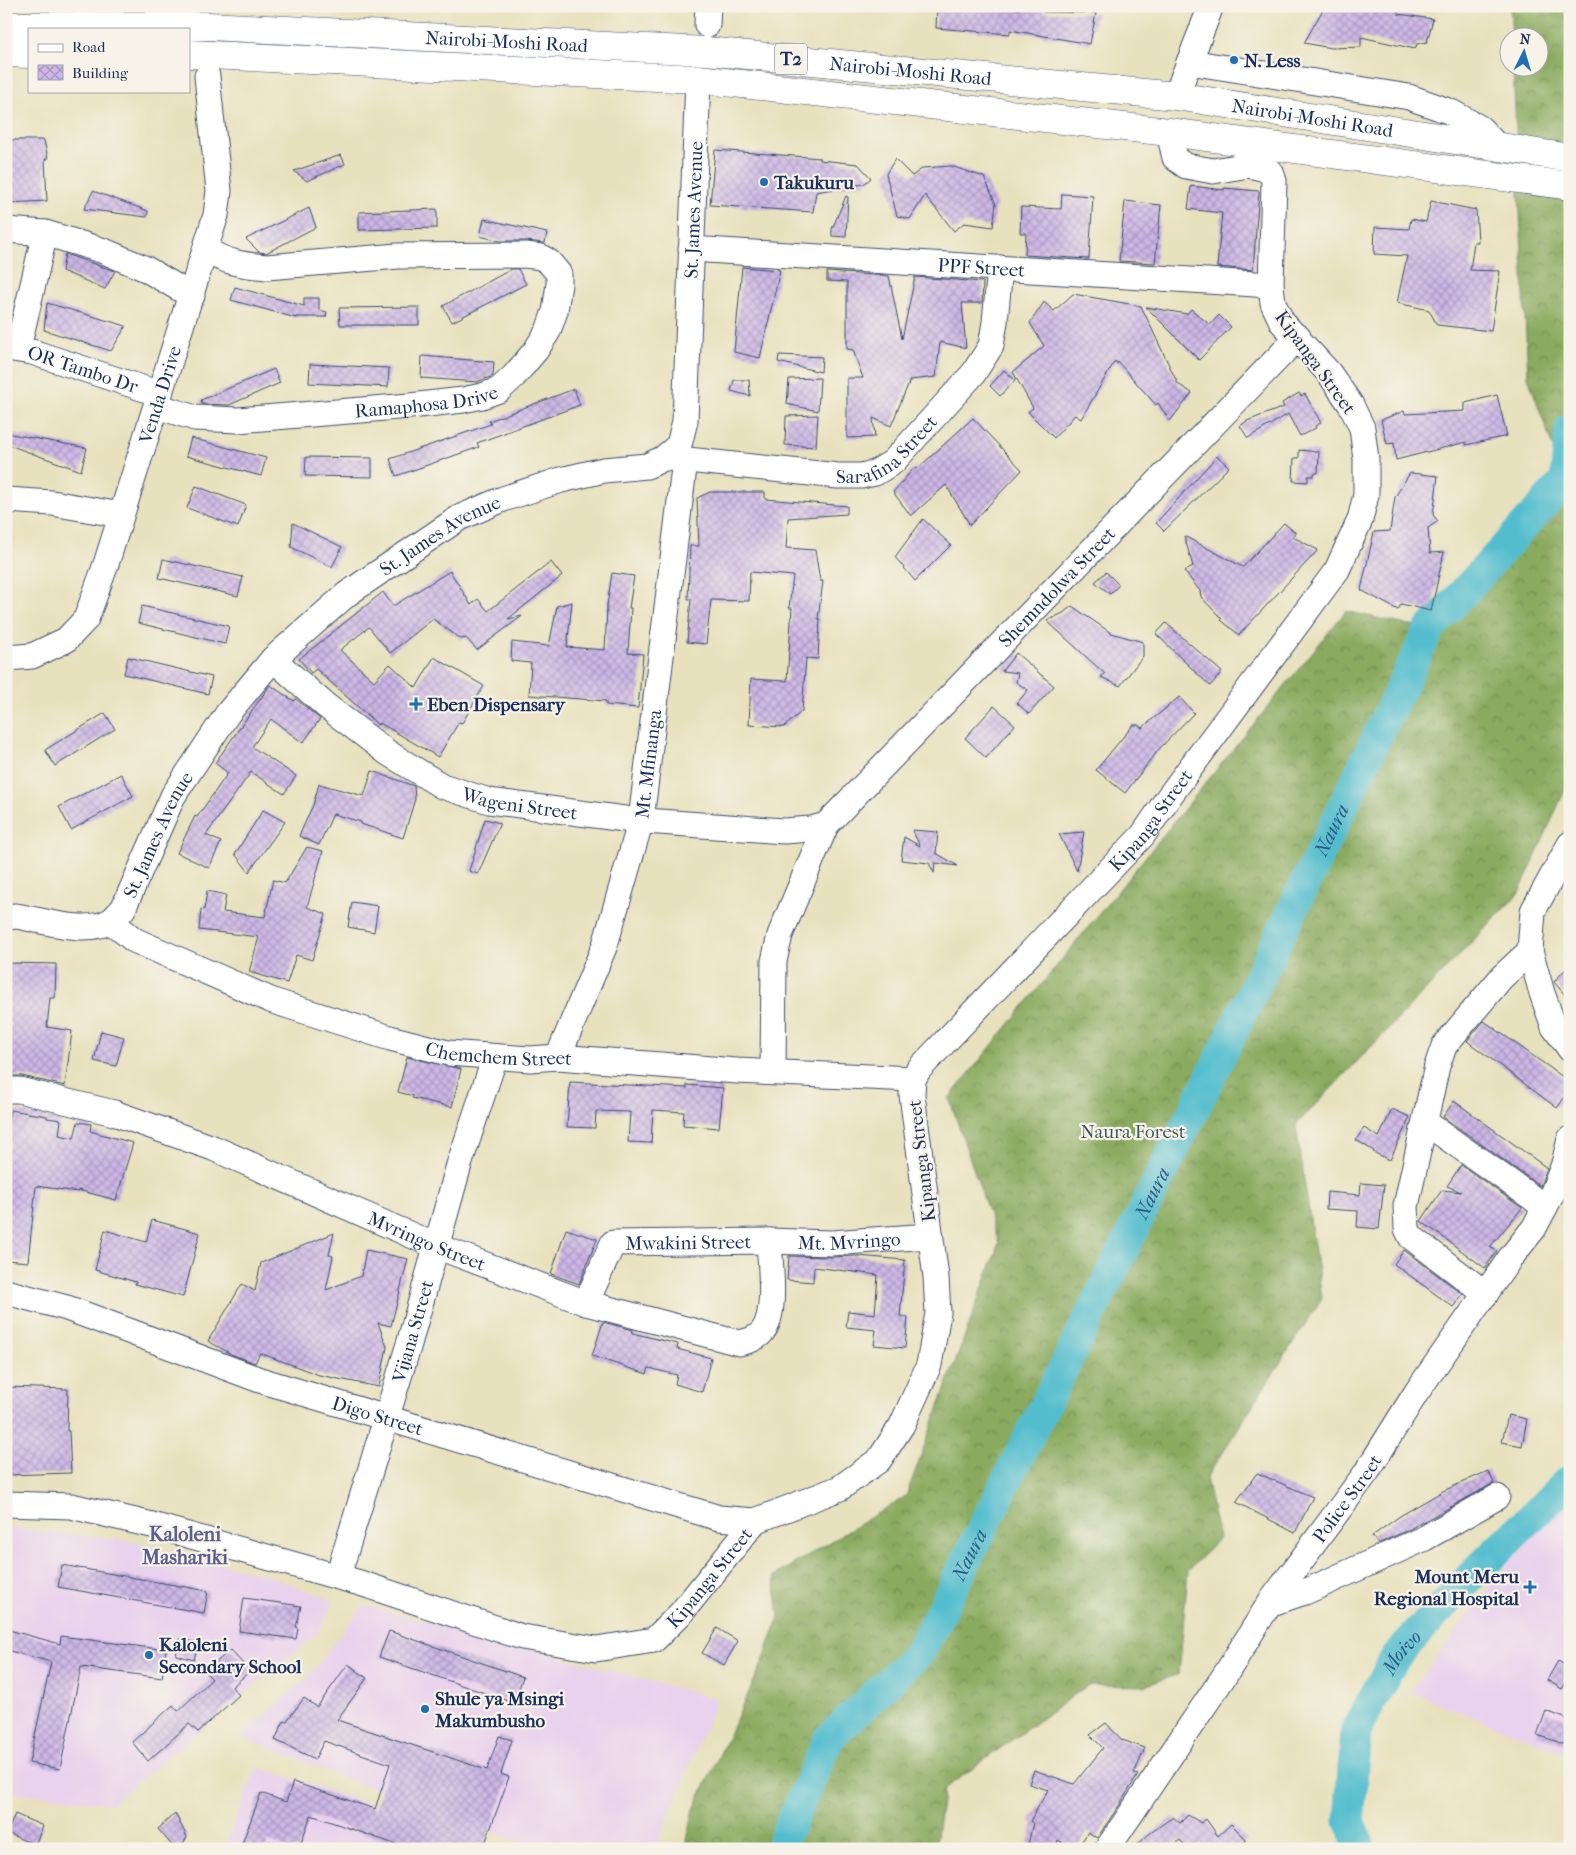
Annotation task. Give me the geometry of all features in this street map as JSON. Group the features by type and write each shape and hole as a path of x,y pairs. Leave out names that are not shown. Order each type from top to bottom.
{"highway":[{"name":"Nairobi-Moshi Road","path":"6,26 208,26 706,51 1176,96 1570,158"},
{"path":"6,53 28,54"},
{"name":"Nairobi-Moshi Road","path":"190,54 698,79 1169,132 1570,186"}],"street":[{"path":"1176,96 1211,6"},
{"path":"1189,62 1409,97 1459,116 1480,128 1498,147"},
{"name":"Venda Drive","path":"6,658 32,656 66,640 86,619 192,296 216,214 219,191 207,76"},
{"name":"St. James Avenue","path":"111,921 123,909 173,796 228,713 273,658 347,594 459,518 503,499 561,480 604,470 647,466 675,459 685,421 698,79"},
{"name":"Kipanga Street","path":"6,1504 71,1506 152,1525 338,1576 522,1637 596,1649 654,1640 681,1613 755,1521 840,1488 878,1460 902,1425 929,1365 938,1313 936,1277 912,1095 913,1078 919,1069 1143,835 1168,798 1337,570 1360,520 1366,494 1366,459 1362,428 1329,373 1298,337 1282,322 1273,303 1271,285 1274,181 1271,172 1249,165 1213,171 1186,166 1175,158 1169,132"},
{"path":"6,230 45,233 104,251 137,265 192,296"},
{"path":"12,348 45,233"},
{"name":"PPF Street","path":"692,249 1271,285"},
{"name":"Ramaphosa Drive","path":"158,400 195,418 238,420 410,406 482,396 499,390 514,376 540,344 548,331 555,311 559,274 542,257 500,254 398,256 267,267 246,266 222,260 206,250"},
{"name":"Sarafina Street","path":"675,459 838,476 861,476 876,473 893,462 973,374 991,346 996,322 1000,268"},
{"name":"Shemndolwa Street","path":"818,827 1298,337"},
{"name":"OR Tambo Dr","path":"12,348 51,358 158,400"},
{"name":"Mt. Mfinanga","path":"558,1057 605,945 642,820 675,459"},
{"path":"6,500 52,503 121,515"},
{"name":"Wageni Street","path":"273,658 326,705 388,753 442,786 489,801 642,820 784,831 818,827"},
{"path":"773,1072 774,961 780,935 818,827"},
{"path":"1570,844 1533,910 1530,950 1554,1027 1570,1049"},
{"path":"6,917 16,916 80,927 111,921"},
{"name":"Chemchem Street","path":"111,921 134,940 273,1000 390,1038 448,1053 530,1059 558,1057 773,1072 913,1078"},
{"path":"1486,1294 1412,1237 1407,1229 1406,1206 1436,1066 1444,1046 1502,977 1530,950"},
{"name":"Vijana Street","path":"338,1576 387,1418 459,1165 495,1057"},
{"name":"Mvringo Street","path":"6,1090 19,1090 114,1113 196,1142 436,1246 586,1303 739,1343 753,1340 763,1332 767,1323 772,1304 769,1241"},
{"path":"1425,1122 1545,1207"},
{"name":"Police Street","path":"1107,1849 1227,1672 1269,1604 1366,1473 1416,1393 1511,1257 1534,1228 1564,1164 1570,1138"},
{"name":"Mt. Mvringo","path":"769,1241 831,1244 930,1236"},
{"name":"Mwakini Street","path":"586,1303 613,1243 769,1241"},
{"name":"Digo Street","path":"6,1292 67,1308 260,1380 719,1518 755,1521"},
{"path":"1269,1604 1305,1592 1425,1538 1497,1497"}],"shaded area":[{"name":"Mount Meru Regional Hospital","path":"1570,1481 1570,1755 1410,1692"},
{"name":"Kaloleni Secondary School","path":"6,1528 123,1540 266,1575 334,1601 317,1634 111,1804 6,1791"},
{"path":"364,1605 717,1699 655,1849 540,1849 348,1779 241,1737 310,1674"},
{"path":"257,1767 510,1849 223,1849"}],"green space":[{"name":"Naura Forest","path":"1510,6 1570,6 1570,779 1519,893 1296,1125 1322,1298 1206,1478 1219,1538 1188,1571 1179,1674 1144,1686 1088,1685 944,1789 935,1849 685,1849 694,1809 762,1664 779,1617 774,1576 906,1496 999,1243 949,1098 1346,611 1429,630 1565,481 1528,377 1513,78 1548,78 1548,28 1511,28"}],"building":[{"path":"937,6 1021,9 1021,6 1043,6 1043,12 1096,13 1090,44 1010,30 1010,34 936,28"},
{"path":"1325,6 1399,6 1398,14 1433,19 1427,42 1417,44 1415,49 1361,37 1361,47 1331,48 1304,43"},
{"path":"6,140 44,140 48,159 45,159 47,201 6,203"},
{"name":"Takukuru","path":"715,150 820,158 820,160 858,164 871,178 864,184 816,192 813,212 710,205"},
{"path":"341,155 345,164 307,181 294,171"},
{"path":"895,159 912,176 923,168 951,166 984,177 996,204 993,227 964,223 954,231 925,195 910,219 897,216 886,174"},
{"path":"1191,186 1224,190 1224,188 1259,191 1253,270 1217,267 1222,213 1188,209"},
{"path":"93,191 148,211 147,217 84,209"},
{"path":"1062,194 1093,196 1089,259 1025,255 1026,233 1020,233 1021,207 1061,209"},
{"path":"846,196 848,197 846,237 832,236 832,229"},
{"path":"1125,201 1161,205 1155,263 1119,261"},
{"path":"1431,201 1476,210 1478,242 1474,242 1470,270 1500,271 1491,331 1437,325 1429,310 1397,303 1407,256 1374,254 1375,227 1409,229 1411,219 1426,222"},
{"path":"309,208 316,227 266,253 259,252 246,239"},
{"path":"437,209 437,228 359,230 359,212"},
{"path":"484,219 547,233 545,243 500,241 480,236"},
{"path":"65,254 115,271 105,289 62,271"},
{"path":"742,267 780,270 760,358 734,352"},
{"path":"512,269 518,269 526,284 452,322 443,306"},
{"path":"827,272 889,276 902,339 915,277 983,282 982,303 962,303 966,348 940,342 936,377 910,380 891,426 873,418 875,437 847,438 847,378 863,378 853,350 847,349 847,282 827,281"},
{"path":"235,287 304,306 304,298 319,298 319,310 327,312 326,317 296,318 231,300"},
{"path":"1073,294 1141,306 1178,384 1192,393 1170,421 1158,403 1156,405 1118,362 1117,364 1115,361 1081,419 1075,415 1054,438 1028,412 1033,408 1013,372 1044,346 1030,323 1044,302 1054,311"},
{"path":"47,303 126,326 111,351 44,330"},
{"path":"419,307 419,325 340,325 339,308"},
{"path":"1146,307 1187,314 1191,309 1210,325 1219,315 1231,327 1199,360"},
{"path":"779,355 822,357 821,372 778,362"},
{"path":"422,356 494,362 493,376 477,382 421,378"},
{"path":"310,364 389,368 388,387 309,383"},
{"path":"274,369 280,383 229,405 202,404 201,400"},
{"path":"1004,370 1015,380 1000,396 990,386"},
{"path":"820,378 818,411 787,404 789,379"},
{"path":"734,380 749,380 750,396 731,391"},
{"path":"574,389 580,405 477,443 479,447 396,476 390,459 491,424 489,421"},
{"path":"1299,393 1301,396 1305,394 1321,423 1315,426 1316,428 1300,436 1288,414 1248,438 1240,426 1247,421 1284,407 1282,403"},
{"path":"1497,395 1507,436 1466,445 1466,442 1396,460 1394,443 1387,444 1381,420 1404,411 1405,414 1465,411 1465,403"},
{"path":"818,415 816,447 785,445 786,416"},
{"path":"973,418 1022,470 970,525 946,485 911,516 893,492 915,467 917,469"},
{"path":"6,433 87,448 81,471 6,444"},
{"path":"191,438 266,458 261,476 186,456"},
{"path":"1299,450 1319,452 1318,473 1314,473 1314,476 1308,476 1308,482 1293,481 1294,458 1299,458"},
{"path":"1217,456 1229,467 1164,531 1156,523"},
{"path":"306,457 372,458 372,477 305,476"},
{"path":"1410,473 1438,476 1433,515 1438,521 1428,528 1430,553 1444,552 1431,611 1401,604 1398,610 1361,590 1374,532 1390,531 1395,497"},
{"path":"196,486 246,505 238,527 187,508"},
{"path":"710,492 765,492 765,499 847,506 847,514 788,518 786,548 815,550 820,581 823,581 818,619 820,619 818,659 806,658 802,711 784,727 749,725 751,679 787,681 792,608 789,608 793,576 750,572 749,601 711,600 706,644 687,642 691,599 688,599 690,546 699,546 697,498"},
{"path":"923,519 951,545 915,581 895,557"},
{"path":"293,523 342,547 332,567 291,547"},
{"path":"1284,523 1296,533 1293,537 1318,550 1239,635 1221,620 1201,597 1200,591 1184,571 1193,566 1184,536 1243,567"},
{"path":"163,559 243,577 238,596 159,578"},
{"path":"551,562 562,576 508,619 522,616 477,650 466,638 461,639 433,619 390,653 369,627 340,650 374,681 390,664 416,688 434,657 484,686 462,723 459,722 438,757 380,723 378,725 316,669 311,673 299,659 383,592 393,606 450,571 471,605 478,599 488,611"},
{"path":"1106,572 1119,585 1110,594 1095,582"},
{"path":"612,573 634,576 629,608 631,608 628,653 643,654 638,708 606,705 606,701 529,695 531,663 511,661 512,642 549,646 557,606 572,602 567,647 605,650 607,606"},
{"path":"142,606 229,626 225,644 138,623"},
{"path":"1072,606 1111,633 1143,642 1143,656 1120,686 1101,677 1105,674 1047,621"},
{"path":"1166,623 1222,672 1210,686 1156,634"},
{"path":"1016,653 1054,686 1029,714 1017,703 1028,690 1016,682 1018,673 1002,671"},
{"path":"128,657 212,677 208,694 124,674"},
{"path":"270,685 294,701 296,699 320,719 303,743 271,719 252,747 296,776 284,794 251,772 206,835 221,842 209,868 177,853 195,816 197,817 228,773 215,763"},
{"path":"1179,697 1194,713 1160,748 1125,793 1096,770 1133,725 1138,725 1142,728"},
{"path":"994,706 1015,725 986,758 965,738"},
{"path":"105,713 115,729 55,766 45,750"},
{"path":"372,771 414,786 415,799 403,838 361,824 361,822 333,814 319,845 299,836 313,805 319,784 364,796"},
{"path":"121,774 133,796 71,830 59,807"},
{"path":"263,810 285,822 249,872 235,854"},
{"path":"485,819 500,823 478,874 469,871"},
{"path":"912,830 938,832 936,853 958,866 935,863 934,873 929,863 901,860 904,837 920,846"},
{"path":"1084,832 1077,871 1059,834"},
{"path":"307,847 323,851 307,907 326,914 312,960 296,955 287,983 249,972 259,937 199,930 201,909 204,910 207,891 226,895 223,912 265,917 273,880 285,883"},
{"path":"352,902 378,906 374,932 348,927"},
{"path":"7,963 56,964 55,998 50,998 47,1027 72,1031 65,1086 22,1076 6,1076"},
{"path":"1570,964 1570,1001 1554,982"},
{"path":"1484,1021 1570,1082 1570,1090 1557,1108 1467,1041"},
{"path":"101,1031 124,1037 116,1066 94,1061"},
{"path":"407,1057 461,1069 452,1107 412,1098 413,1096 398,1092"},
{"path":"570,1082 687,1088 687,1085 723,1088 719,1128 683,1125 684,1112 653,1110 651,1143 628,1142 630,1112 596,1111 595,1128 567,1127"},
{"path":"1454,1101 1547,1168 1540,1186 1443,1117"},
{"path":"1392,1109 1410,1117 1390,1160 1373,1152 1356,1140 1364,1128 1379,1137"},
{"path":"10,1110 61,1120 59,1135 74,1138 78,1122 91,1124 90,1131 133,1143 116,1200 78,1190 78,1192 36,1186 28,1262 6,1260 6,1132"},
{"path":"1461,1165 1522,1208 1490,1247 1497,1251 1485,1268 1421,1221 1442,1190 1461,1192 1447,1186"},
{"path":"1361,1183 1384,1185 1379,1229 1357,1227 1358,1211 1326,1209 1327,1192 1360,1195"},
{"path":"152,1220 200,1233 183,1297 135,1284 136,1282 95,1270 105,1230 146,1242"},
{"path":"566,1229 597,1239 579,1284 551,1274"},
{"path":"334,1233 329,1255 333,1256 326,1290 361,1276 366,1250 408,1259 391,1326 378,1323 387,1347 379,1387 319,1375 260,1353 255,1363 231,1354 208,1341 242,1284 255,1291 261,1263"},
{"path":"1404,1250 1463,1294 1453,1307 1394,1264"},
{"path":"789,1256 858,1256 905,1260 900,1316 908,1317 905,1348 874,1345 876,1330 846,1327 848,1311 875,1314 878,1275 814,1267 813,1282 787,1280"},
{"path":"603,1322 633,1330 632,1333 678,1344 677,1349 711,1358 702,1392 675,1384 677,1375 649,1368 647,1374 592,1356"},
{"path":"6,1387 68,1389 67,1431 69,1431 71,1473 6,1475"},
{"path":"1508,1415 1527,1419 1522,1446 1502,1442"},
{"path":"1488,1471 1494,1483 1412,1528 1378,1544 1372,1536 1400,1516 1443,1491"},
{"path":"1257,1473 1313,1497 1295,1533 1236,1502"},
{"path":"62,1565 208,1591 204,1613 58,1587"},
{"path":"244,1598 301,1606 296,1627 298,1628 296,1639 239,1631"},
{"path":"717,1628 738,1641 724,1665 702,1653"},
{"path":"9,1630 60,1644 61,1636 166,1650 162,1678 81,1667 60,1769 29,1763 51,1662 6,1650 6,1639"},
{"path":"389,1631 523,1677 514,1703 379,1657"},
{"path":"180,1639 198,1643 194,1660 176,1655"},
{"path":"230,1650 250,1671 232,1687 239,1695 198,1732 189,1724 148,1761 132,1742 173,1705 178,1711 212,1679 205,1672"},
{"path":"1558,1661 1570,1668 1570,1677 1562,1689 1547,1680"},
{"path":"348,1664 367,1678 337,1720 487,1770 499,1736 512,1740 501,1774 509,1777 483,1849 409,1849 311,1815 299,1849 290,1849 268,1841 265,1849 240,1849 261,1793 286,1802 293,1782 375,1809 390,1764 324,1741 315,1759 275,1740 284,1721 286,1722 304,1698 317,1707"},
{"path":"1546,1711 1570,1720 1570,1746 1537,1735"},
{"path":"1106,1723 1122,1740 1145,1748 1134,1774 1138,1775 1120,1804 1097,1838 1088,1832 1077,1849 1072,1849 1058,1840 1056,1849 1027,1849 1033,1823 1030,1821 1048,1790 1029,1784 1034,1770 1074,1784 1103,1748 1090,1735"},
{"path":"175,1813 187,1837 180,1849 175,1849 158,1829"},
{"path":"15,1814 43,1826 35,1845 7,1833"},
{"path":"1188,1815 1201,1823 1206,1819 1218,1836 1231,1824 1247,1840 1235,1849 1188,1849 1180,1840 1169,1849 1133,1849 1149,1834 1173,1817 1180,1823"}],"waterway":[{"name":"Naura","path":"779,1849 829,1738 920,1652 1214,1070 1429,630 1565,481 1570,429"},
{"name":"Moivo","path":"1361,1849 1349,1821 1356,1730 1396,1656 1474,1573 1570,1480"}],"place":[{"name":"N. Less","path":"1234,60"},
{"name":"Takukuru","path":"764,182"},
{"name":"Eben Dispensary","path":"416,704"},
{"name":"Mount Meru Regional Hospital","path":"1530,1587"},
{"name":"Kaloleni Secondary School","path":"149,1655"},
{"name":"Shule ya Msingi Makumbusho","path":"425,1709"}],"district":[{"name":"Kaloleni Mashariki","path":"185,1546"}]}
